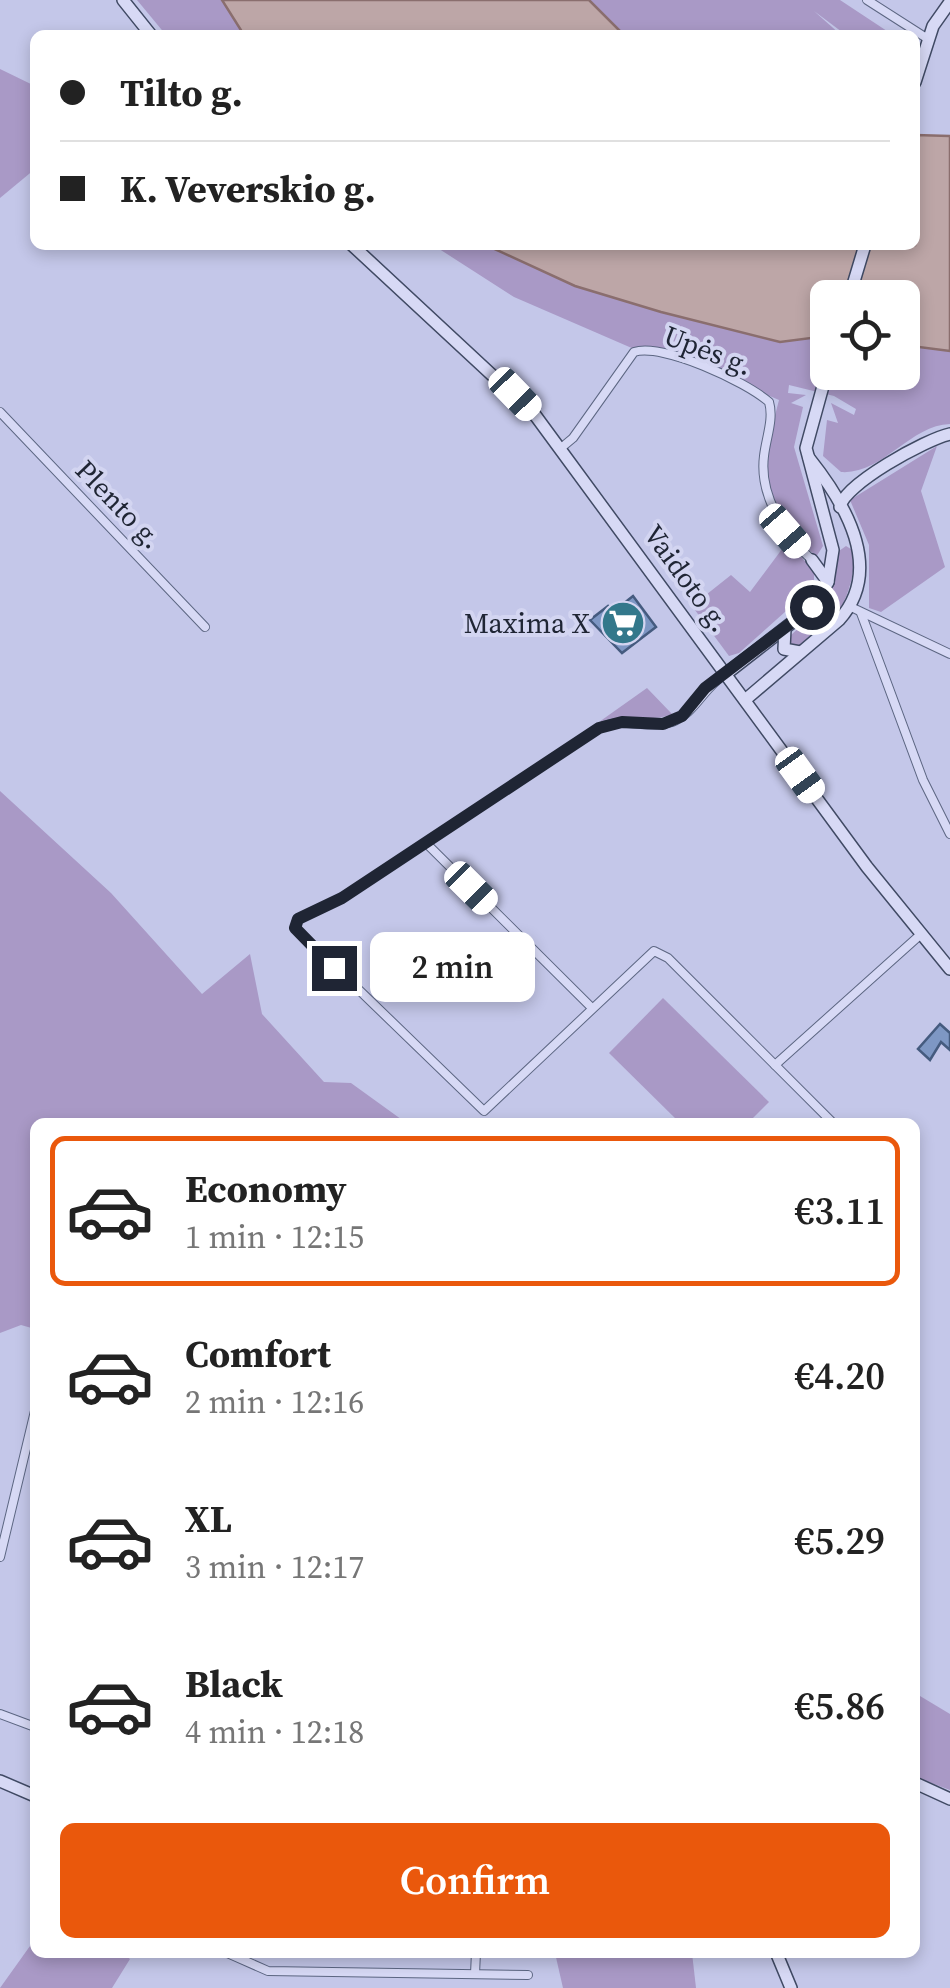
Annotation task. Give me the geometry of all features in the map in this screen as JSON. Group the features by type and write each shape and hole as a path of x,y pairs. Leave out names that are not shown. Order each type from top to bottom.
{"main road":[{"path":"123,0 148,30"},
{"path":"920,65 928,38 950,2"},
{"name":"Vaidoto g.","path":"357,250 515,394 561,448 744,700 920,934 949,965"},
{"path":"854,280 863,250"},
{"path":"726,674 818,602 828,582 833,553 816,494 807,434 821,390"},
{"path":"840,507 842,497 853,484 926,442 950,434"},
{"path":"744,700 856,610 862,568 858,546 822,474 808,457"},
{"path":"822,474 853,484"},
{"path":"828,582 812,560 833,553 843,542 858,546"},
{"path":"784,630 784,649 800,652"},
{"path":"0,1781 30,1794"},
{"path":"920,1785 950,1799"},
{"path":"778,1958 791,1988"}],"street":[{"path":"867,0 915,30"},
{"path":"920,33 928,38"},
{"name":"Upės g.","path":"561,448 574,438 634,352 654,349 705,368 769,402 763,461 768,491 780,524 812,560"},
{"name":"Plento g.","path":"0,412 206,627"},
{"path":"856,610 950,654"},
{"path":"856,610 923,780 950,834"},
{"path":"726,674 705,688 682,716 663,724 622,722 599,728 342,898 298,919 295,928 484,1110 492,1107 654,951 668,958 828,1118"},
{"path":"426,843 592,1008"},
{"path":"775,1065 920,934"},
{"path":"0,1557 3,1525 30,1429"},
{"path":"0,1714 30,1725"},
{"path":"238,1958 268,1972 528,1975"},
{"path":"475,1974 476,1958"}],"shaded area":[{"path":"137,0 222,0 241,30 162,30"},
{"path":"222,0 589,0 619,30 241,30"},
{"path":"589,0 840,0 885,30 839,30 814,11 835,30 619,30"},
{"path":"0,69 30,84 30,173 0,198"},
{"path":"920,135 950,136 950,351 920,347 920,280 810,280 810,338 780,342 575,286 497,250 920,250"},
{"path":"441,250 497,250 575,286 661,312 795,339 810,338 810,390 920,390 920,347 950,351 950,424 922,432 870,466 841,472 823,456 827,420 838,423 831,403 854,415 856,409 834,396 789,385 788,393 806,395 791,403 803,407 794,447 823,546 816,557 803,543 795,523 787,526 772,497 769,448 779,400 657,348 634,349 514,297"},
{"path":"937,446 921,491 945,567 881,612 869,608 869,545 850,500"},
{"path":"788,541 814,572 814,586 739,653 729,656 692,606 731,575 750,592"},
{"path":"846,546 854,551 854,566 840,610 820,634 792,648 790,636 826,603 839,551"},
{"path":"647,688 672,714 599,722"},
{"path":"0,791 111,893 202,994 250,954 262,1014 324,1082 351,1083 399,1118 30,1118 30,1328 21,1325 0,1333"},
{"path":"663,998 769,1102 753,1118 675,1118 609,1053"},
{"path":"920,1696 950,1714 950,1790 920,1779"},
{"path":"30,1946 30,1958 130,1959 112,1988 0,1988"},
{"path":"556,1958 693,1958 696,1988 563,1988"}],"building":[{"name":"Maxima X","path":"633,596 656,627 622,653 590,620 608,606 613,612"},
{"path":"940,1024 950,1033 950,1050 941,1042 930,1060 918,1049"}],"place":[{"name":"Maxima X","path":"623,623"}],"route":[{"path":"334,968 295,928 298,919 342,898 599,728 613,722 674,721 691,710 705,688 741,665 812,607"}]}
